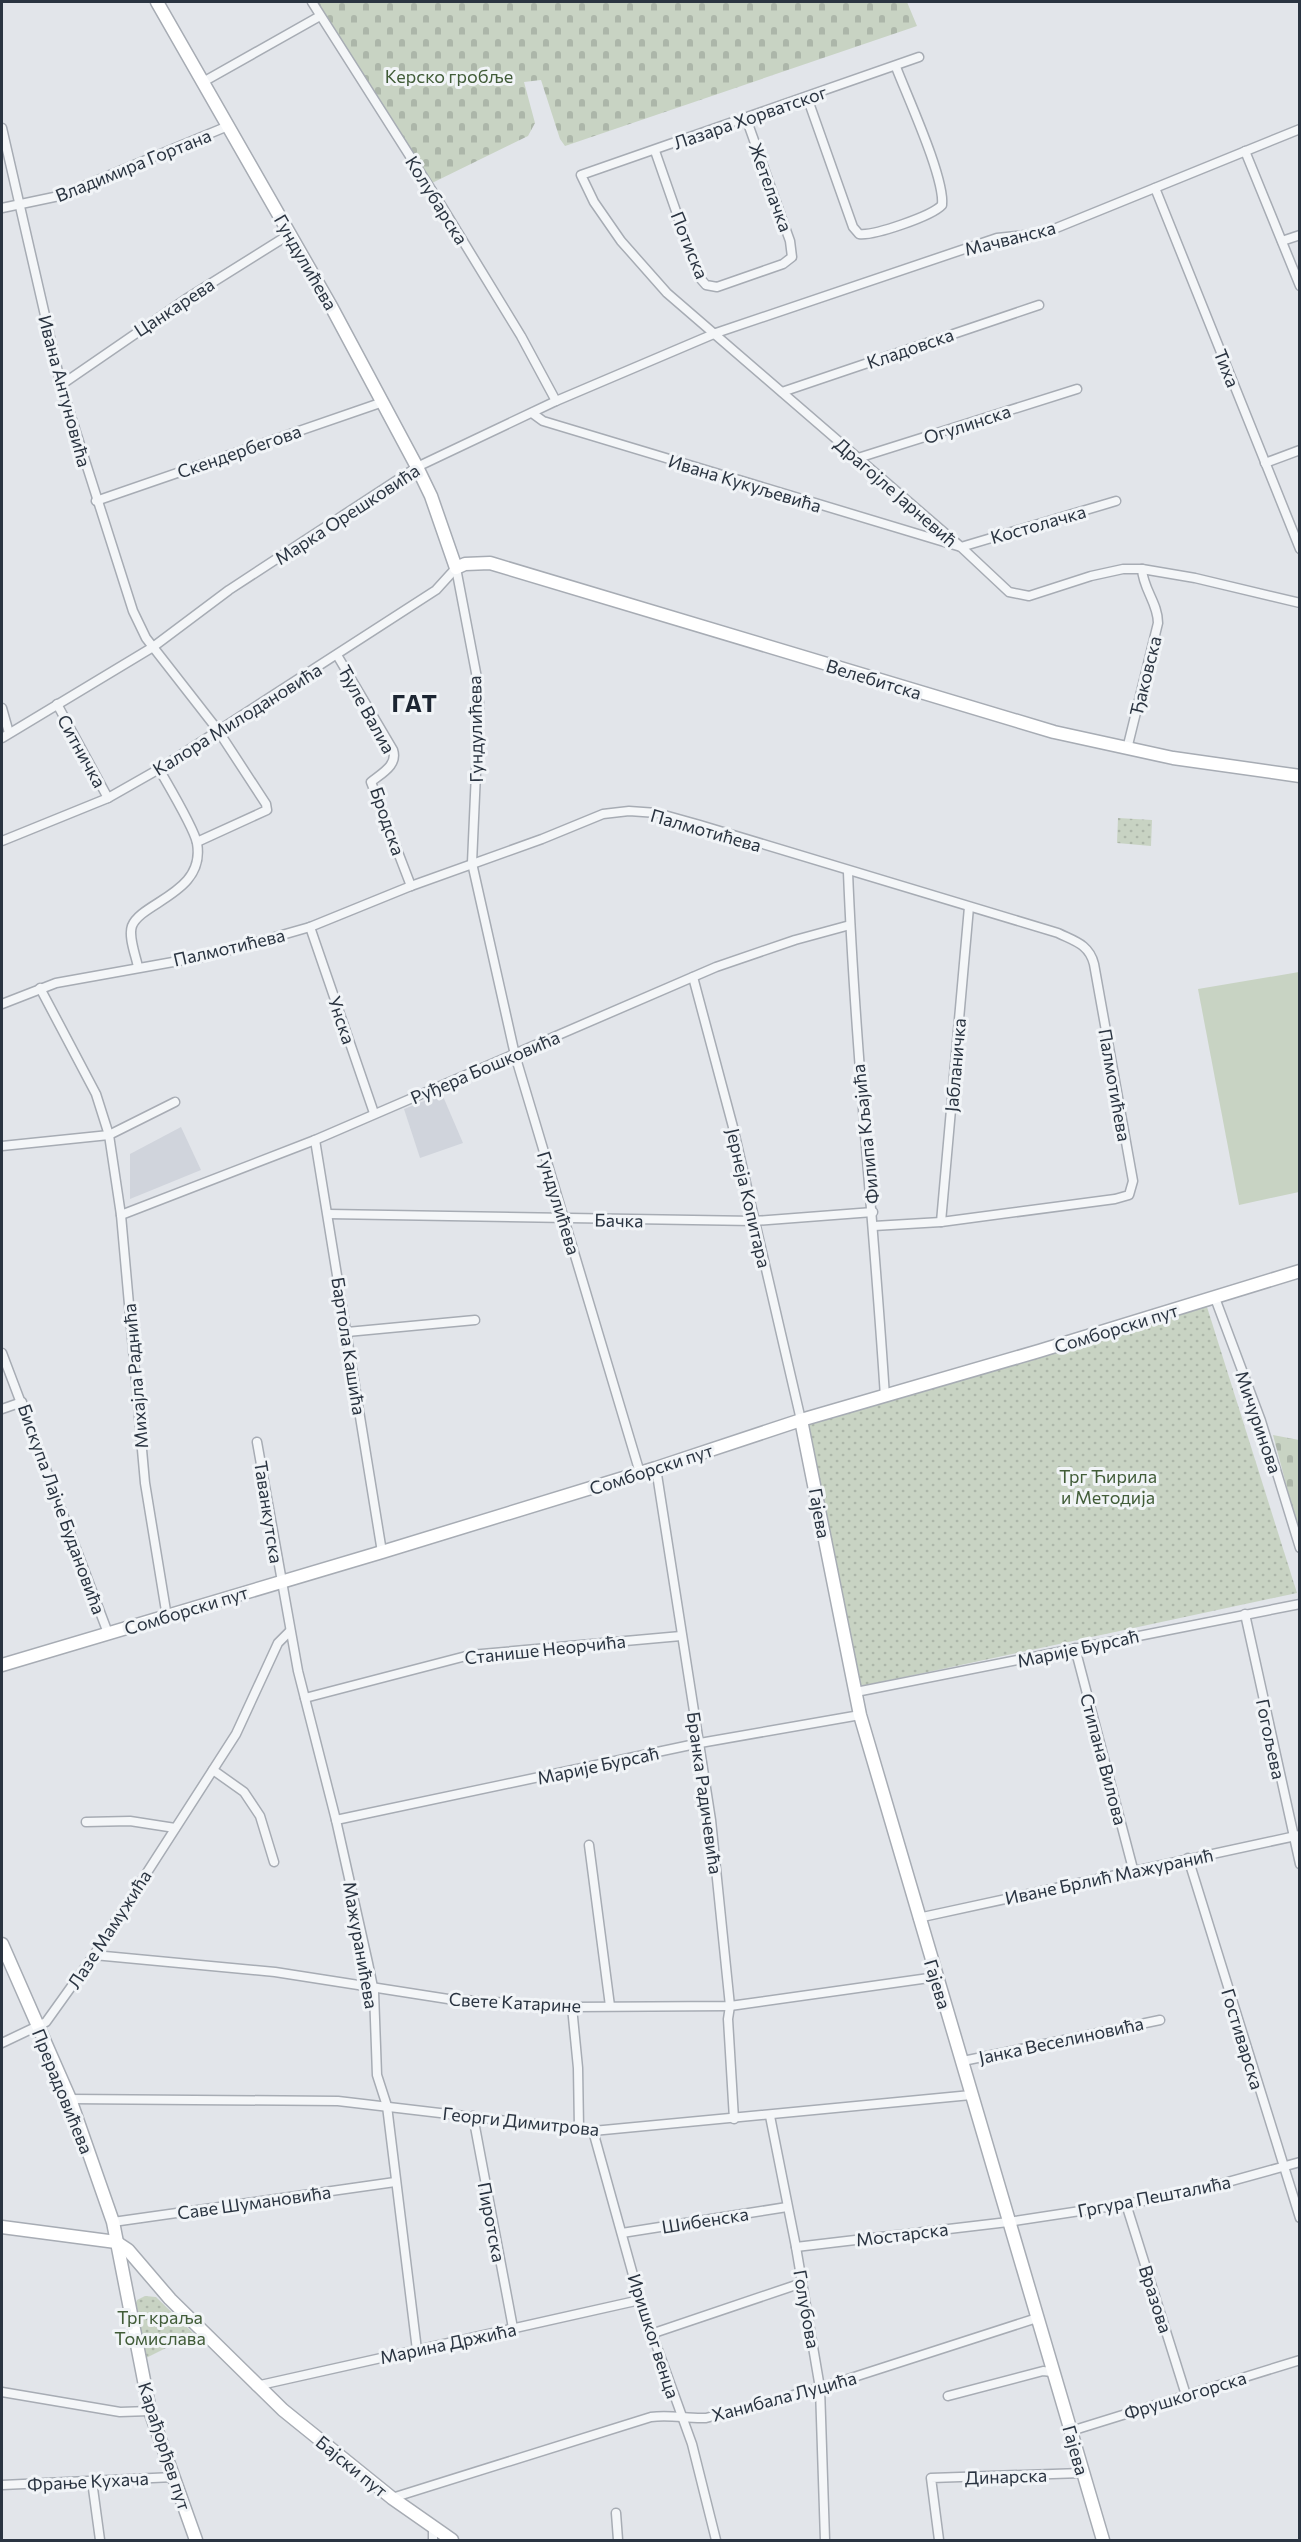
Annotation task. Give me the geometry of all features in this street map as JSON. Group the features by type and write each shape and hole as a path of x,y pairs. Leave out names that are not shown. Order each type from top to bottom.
{"street":[{"name":"Гундулићева","path":"157,2 290,234 417,467 431,496 456,568 477,678 472,863 515,1055 640,1473"},
{"name":"Колубарска","path":"312,2 441,205 520,336 556,401"},
{"path":"204,82 320,16"},
{"name":"Лазара Хорватског","path":"581,175 896,67 919,57"},
{"path":"807,97 847,215 859,234 874,233 936,210 942,205 942,190 896,67"},
{"name":"Жетелачка","path":"746,118 790,241 792,257"},
{"name":"Владимира Гортана","path":"2,208 59,196 228,126"},
{"name":"Ивана Антуновића","path":"2,128 61,385 96,501 133,611 153,647 218,729 266,804 267,810 197,842"},
{"name":"Мачванска","path":"716,333 997,238 1044,233 1299,129"},
{"name":"Потиска","path":"655,151 699,277 706,285 717,287 783,264 792,257"},
{"path":"1245,151 1299,286"},
{"name":"Драгојле Јарневић","path":"581,175 594,202 621,241 667,293 961,547 1005,590 1020,596 1123,569 1142,569 1184,575 1299,603"},
{"name":"Тиха","path":"1155,188 1299,549"},
{"name":"Цанкарева","path":"61,385 176,305 290,234"},
{"path":"1282,242 1299,235"},
{"name":"Кладовска","path":"782,392 1039,305"},
{"name":"Марка Орешковића","path":"5,736 153,647 229,590 417,467 556,401 716,333"},
{"name":"Огулинска","path":"858,458 1077,389"},
{"name":"Скендербегова","path":"96,501 382,402"},
{"name":"Ивана Кукуљевића","path":"532,413 543,421 961,547"},
{"path":"1265,463 1299,450"},
{"name":"Костолачка","path":"961,547 1116,501"},
{"path":"916,534 924,528 926,518"},
{"name":"Велебитска","path":"456,568 465,564 490,562 952,703 1127,749 1299,776"},
{"name":"Калора Милодановића","path":"2,841 108,798 159,769 436,590 456,568"},
{"name":"Ђаковска","path":"1127,749 1158,623 1156,608 1144,584 1142,569"},
{"name":"Ђуле Валиа","path":"337,655 393,750 396,757 394,763"},
{"name":"Ситничка","path":"57,704 108,798"},
{"path":"2,708 5,736"},
{"name":"Бродска","path":"394,763 372,782 411,886"},
{"path":"138,967 132,926 136,919 174,894 189,878 197,858 197,842 159,769"},
{"name":"Палмотићева","path":"2,1004 40,988 138,967 212,955 310,927 411,886 542,839 603,814 629,811 657,813 1058,933 1085,946 1091,953 1133,1181 1129,1195 1115,1199 941,1222"},
{"name":"Филипа Кљајића","path":"848,872 859,1075 873,1212 885,1397"},
{"name":"Јабланичка","path":"941,1222 969,907"},
{"name":"Руђера Бошковића","path":"121,1215 315,1140 748,955 850,926"},
{"name":"Унска","path":"310,927 374,1113"},
{"name":"Јернеја Копитара","path":"693,977 722,1082 801,1420"},
{"name":"Михајла Раднића","path":"40,988 96,1094 109,1135 121,1215 145,1483 167,1617"},
{"path":"2,1146 109,1135 175,1102"},
{"name":"Бартола Кашића","path":"315,1140 382,1552"},
{"name":"Бачка","path":"328,1214 754,1221 873,1212"},
{"path":"874,1226 941,1222"},
{"name":"Сомборски пут","path":"2,1665 382,1552 656,1468 801,1420 885,1397 1299,1271"},
{"name":"Мичуринова","path":"1215,1298 1261,1421 1299,1548"},
{"path":"347,1332 475,1320"},
{"name":"Бискупа Лајче Будановића","path":"2,1353 108,1633"},
{"path":"2,1409 22,1402"},
{"name":"Гајева","path":"801,1420 860,1715 1102,2541"},
{"name":"Таванкутска","path":"257,1442 280,1582"},
{"name":"Бранка Радичевића","path":"656,1468 681,1636 700,1743 730,2006 728,2019 734,2119"},
{"name":"Мажуранићева","path":"280,1582 372,1986 377,2075 387,2106 417,2350"},
{"name":"Марије Бурсаћ","path":"856,1692 1299,1605"},
{"name":"Гогољева","path":"1245,1614 1296,1836 1299,1864"},
{"name":"Лазе Мамужића","path":"37,2027 46,2022 94,1955 176,1828 236,1734 278,1643 290,1631"},
{"name":"Станише Неорчића","path":"305,1698 470,1655 681,1636"},
{"name":"Стипана Вилова","path":"1075,1648 1133,1869"},
{"name":"Марије Бурсаћ","path":"336,1820 700,1743 860,1715"},
{"path":"213,1770 244,1792 260,1816 274,1862"},
{"path":"86,1822 130,1821 176,1828"},
{"name":"Иване Брлић Мажуранић","path":"918,1918 1133,1869 1296,1836"},
{"path":"590,1845 610,2006"},
{"name":"Гостиварска","path":"1188,1858 1299,2218"},
{"name":"Прерадовићева","path":"2,1944 70,2099 113,2222 116,2242"},
{"name":"Свете Катарине","path":"94,1955 275,1972 448,1999 572,2007 730,2006 936,1977"},
{"path":"572,2007 578,2068 579,2129"},
{"name":"Јанка Веселиновића","path":"963,2061 1160,2020"},
{"path":"2,2043 37,2027"},
{"name":"Георги Димитрова","path":"70,2099 338,2101 593,2131 770,2116 971,2094"},
{"name":"Пиротска","path":"473,2116 513,2328"},
{"name":"Голубова","path":"770,2116 796,2247 820,2388 825,2541"},
{"name":"Иришког венца","path":"593,2131 640,2300 692,2444 716,2541"},
{"name":"Гргура Пешталића","path":"1008,2222 1188,2193 1299,2162"},
{"name":"Саве Шумановића","path":"113,2222 396,2182"},
{"name":"Вразова","path":"1126,2204 1186,2395"},
{"name":"Шибенска","path":"622,2233 787,2207"},
{"name":"Мостарска","path":"796,2247 1008,2222"},
{"path":"2,2227 116,2242 128,2250 170,2299 256,2386"},
{"name":"Карађорђев пут","path":"116,2242 150,2411 196,2541"},
{"path":"651,2334 802,2283"},
{"name":"Марина Држића","path":"256,2386 640,2300"},
{"name":"Ханибала Луцића","path":"392,2498 651,2417 666,2414 706,2418 820,2388 1037,2318"},
{"name":"Фрушкогорска","path":"1071,2431 1299,2360"},
{"path":"948,2396 1043,2371 1052,2372"},
{"name":"Бајски пут","path":"256,2386 392,2498 452,2541"},
{"path":"2,2392 120,2412 150,2411"},
{"name":"Динарска","path":"939,2541 931,2478 1082,2473"},
{"name":"Фрање Кухача","path":"2,2485 174,2477"},
{"path":"93,2481 100,2541"},
{"path":"616,2512 618,2541"},
{"path":"433,2528 433,2541"}],"shaded area":[{"path":"442,1094 463,1143 420,1158 404,1109"},
{"path":"181,1127 201,1170 130,1199 130,1154"}],"green space":[{"name":"Керско гробље","path":"309,2 907,2 917,26 565,146 560,139 541,80 524,82 535,123 528,136 430,184"},
{"path":"1118,818 1152,820 1151,846 1117,843"},
{"path":"1299,972 1299,1192 1239,1205 1198,989"},
{"name":"Трг Ћирила и Методија","path":"1207,1307 1297,1593 858,1687 806,1426"},
{"path":"1273,1435 1299,1440 1299,1533"},
{"name":"Трг краља Томислава","path":"145,2296 156,2297 194,2334 146,2358 134,2308 137,2300"}],"district":[{"name":"ГАТ","path":"415,702"}]}
